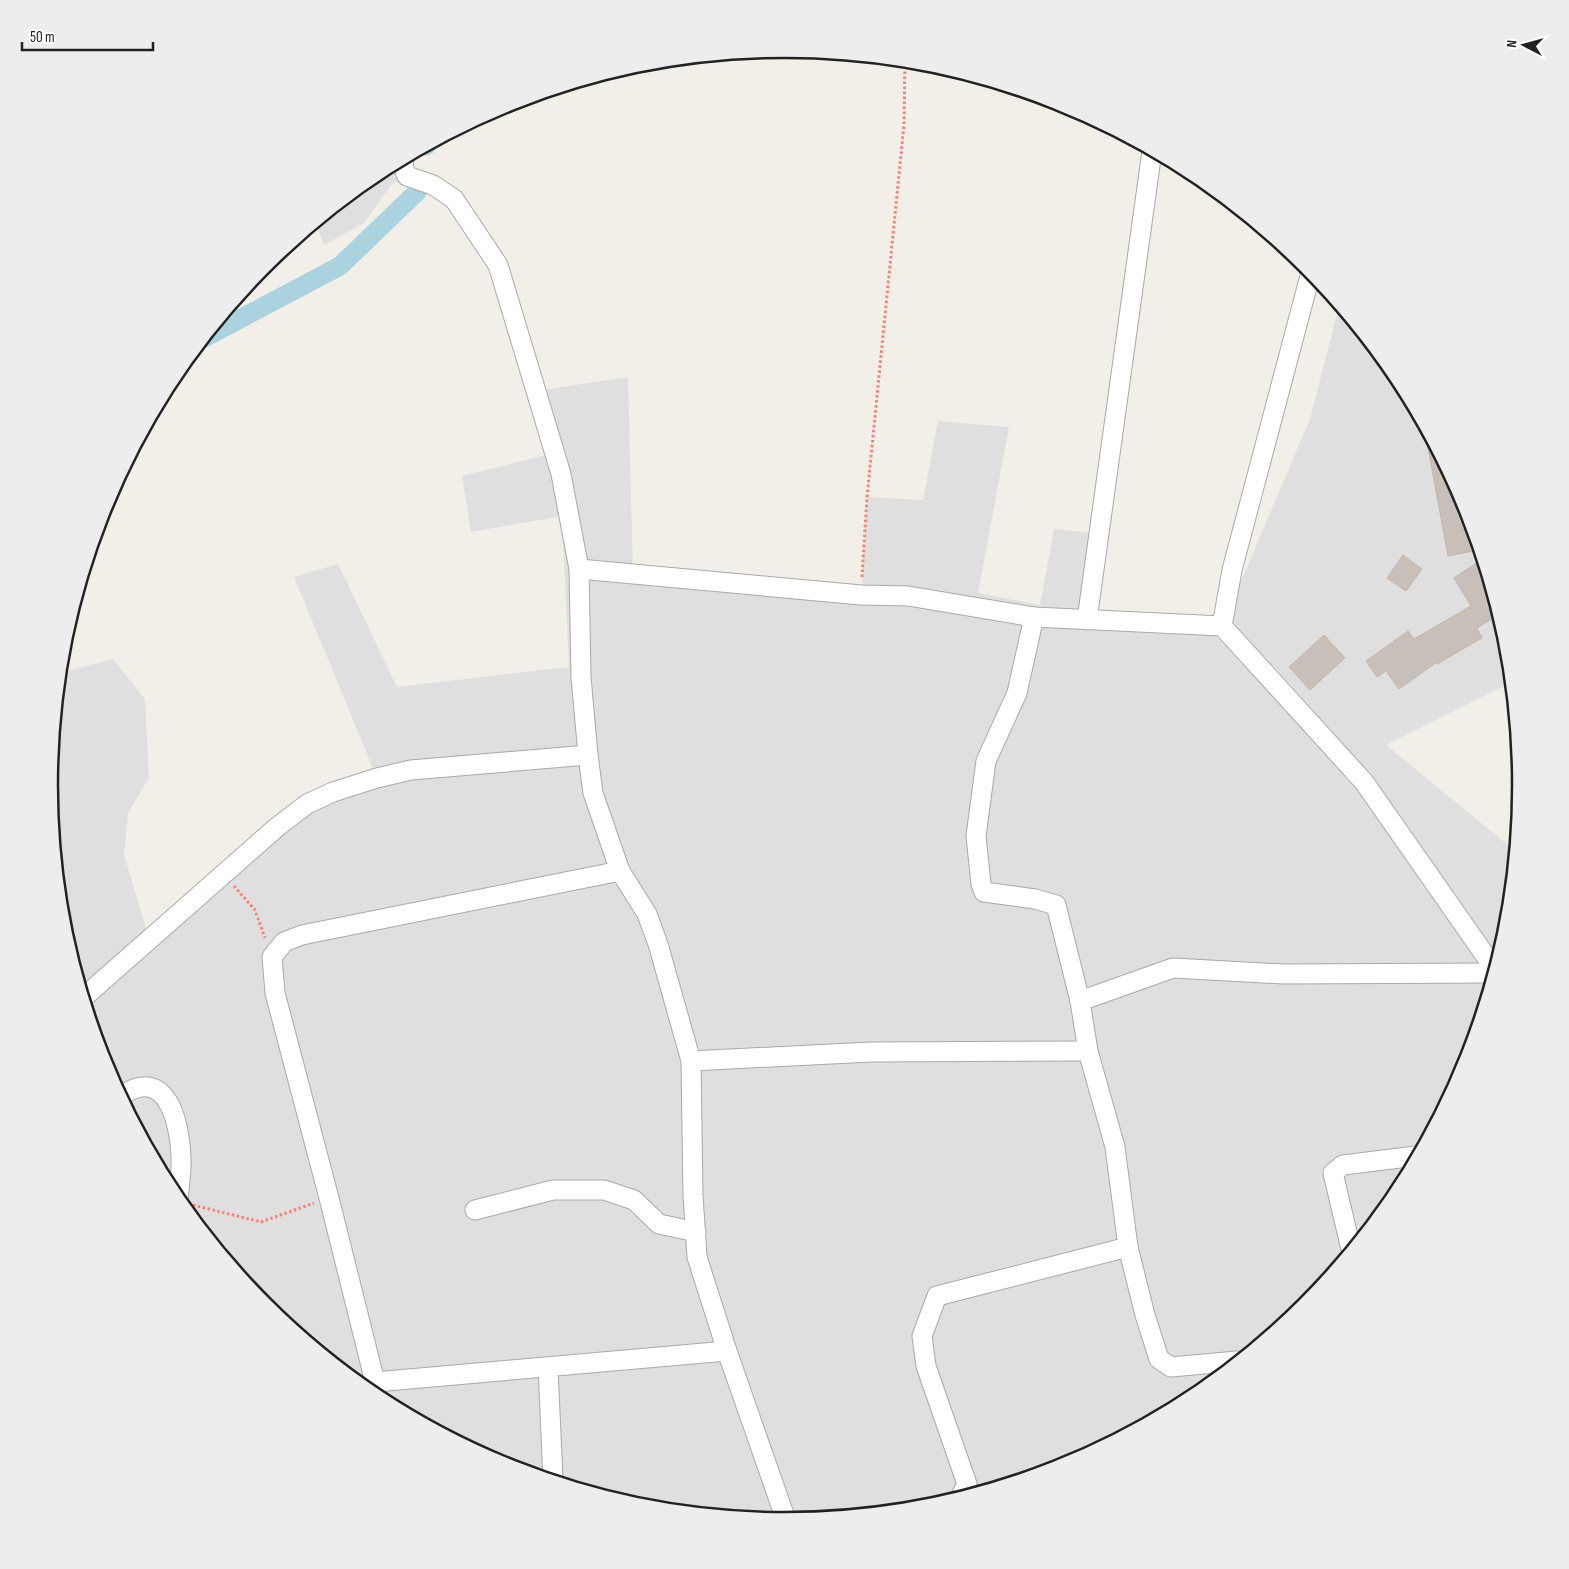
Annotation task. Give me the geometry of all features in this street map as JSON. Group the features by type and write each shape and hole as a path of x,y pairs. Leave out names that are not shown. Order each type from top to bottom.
{"street":[{"path":"1087,620 1151,157"},
{"path":"404,166 407,176 432,186 454,199 498,265 561,474 579,569 581,677 593,793 620,871 647,914 691,1061 697,1257 726,1351 783,1512"},
{"path":"1222,626 1232,570 1309,281"},
{"path":"579,569 861,595 908,596 1034,617 1222,626 1364,782 1490,962"},
{"path":"1034,617 1017,693 986,760 976,836 984,892 1056,905 1080,1001 1088,1051 1115,1147 1128,1247 1145,1315 1159,1359 1171,1367 1226,1362"},
{"path":"88,993 223,874 307,804 333,792 377,778 411,770 588,755"},
{"path":"374,1384 329,1198 274,993 272,957 284,942 302,935 620,871"},
{"path":"1080,1001 1173,968 1283,974 1487,973"},
{"path":"691,1061 871,1052 1088,1051"},
{"path":"126,1093 148,1085 159,1090 166,1101 176,1119 183,1193"},
{"path":"1349,1242 1333,1173 1343,1165 1408,1157"},
{"path":"474,1210 553,1190 604,1190 634,1200 659,1224 696,1232"},
{"path":"965,1489 967,1484 926,1366 922,1336 937,1296 1128,1247"},
{"path":"380,1388 548,1367 726,1351"},
{"path":"548,1367 553,1474"}],"path":[{"path":"861,595 868,487 904,124 905,68"},
{"path":"223,874 255,910 272,957"},
{"path":"191,1204 261,1222 329,1198"}],"shaded area":[{"path":"405,165 407,176 391,185 364,223 324,245 317,228 342,208"},
{"path":"1337,313 1389,381 1437,463 1473,551 1487,596 1498,643 1504,686 1386,745 1509,846 1505,879 1498,926 1487,973 1473,1018 1437,1106 1414,1148 1389,1188 1361,1227 1299,1299 1227,1361 1188,1389 1106,1437 1063,1456 973,1487 926,1498 832,1510 784,1512 737,1510 643,1498 596,1487 506,1456 463,1437 381,1389 305,1331 270,1299 208,1227 180,1188 132,1106 113,1063 82,973 71,926 59,832 58,784 59,737 67,671 113,659 145,699 149,778 128,813 124,855 149,938 277,827 377,778 294,577 338,564 397,687 569,667 562,516 471,532 462,476 555,453 536,391 628,377 633,573 861,595 867,497 923,500 938,421 1009,427 978,593 1040,605 1054,529 1093,533 1087,620 1222,626 1310,419"}],"building":[{"path":"1428,446 1456,506 1473,551 1448,556"},
{"path":"1403,555 1422,569 1406,591 1387,578"},
{"path":"1477,563 1492,619 1477,628 1482,638 1437,664 1437,662 1399,689 1386,671 1377,677 1366,661 1408,631 1414,639 1471,606 1454,578"},
{"path":"1324,635 1345,658 1310,690 1289,667"}],"waterway":[{"path":"217,331 340,266 417,192"}]}
